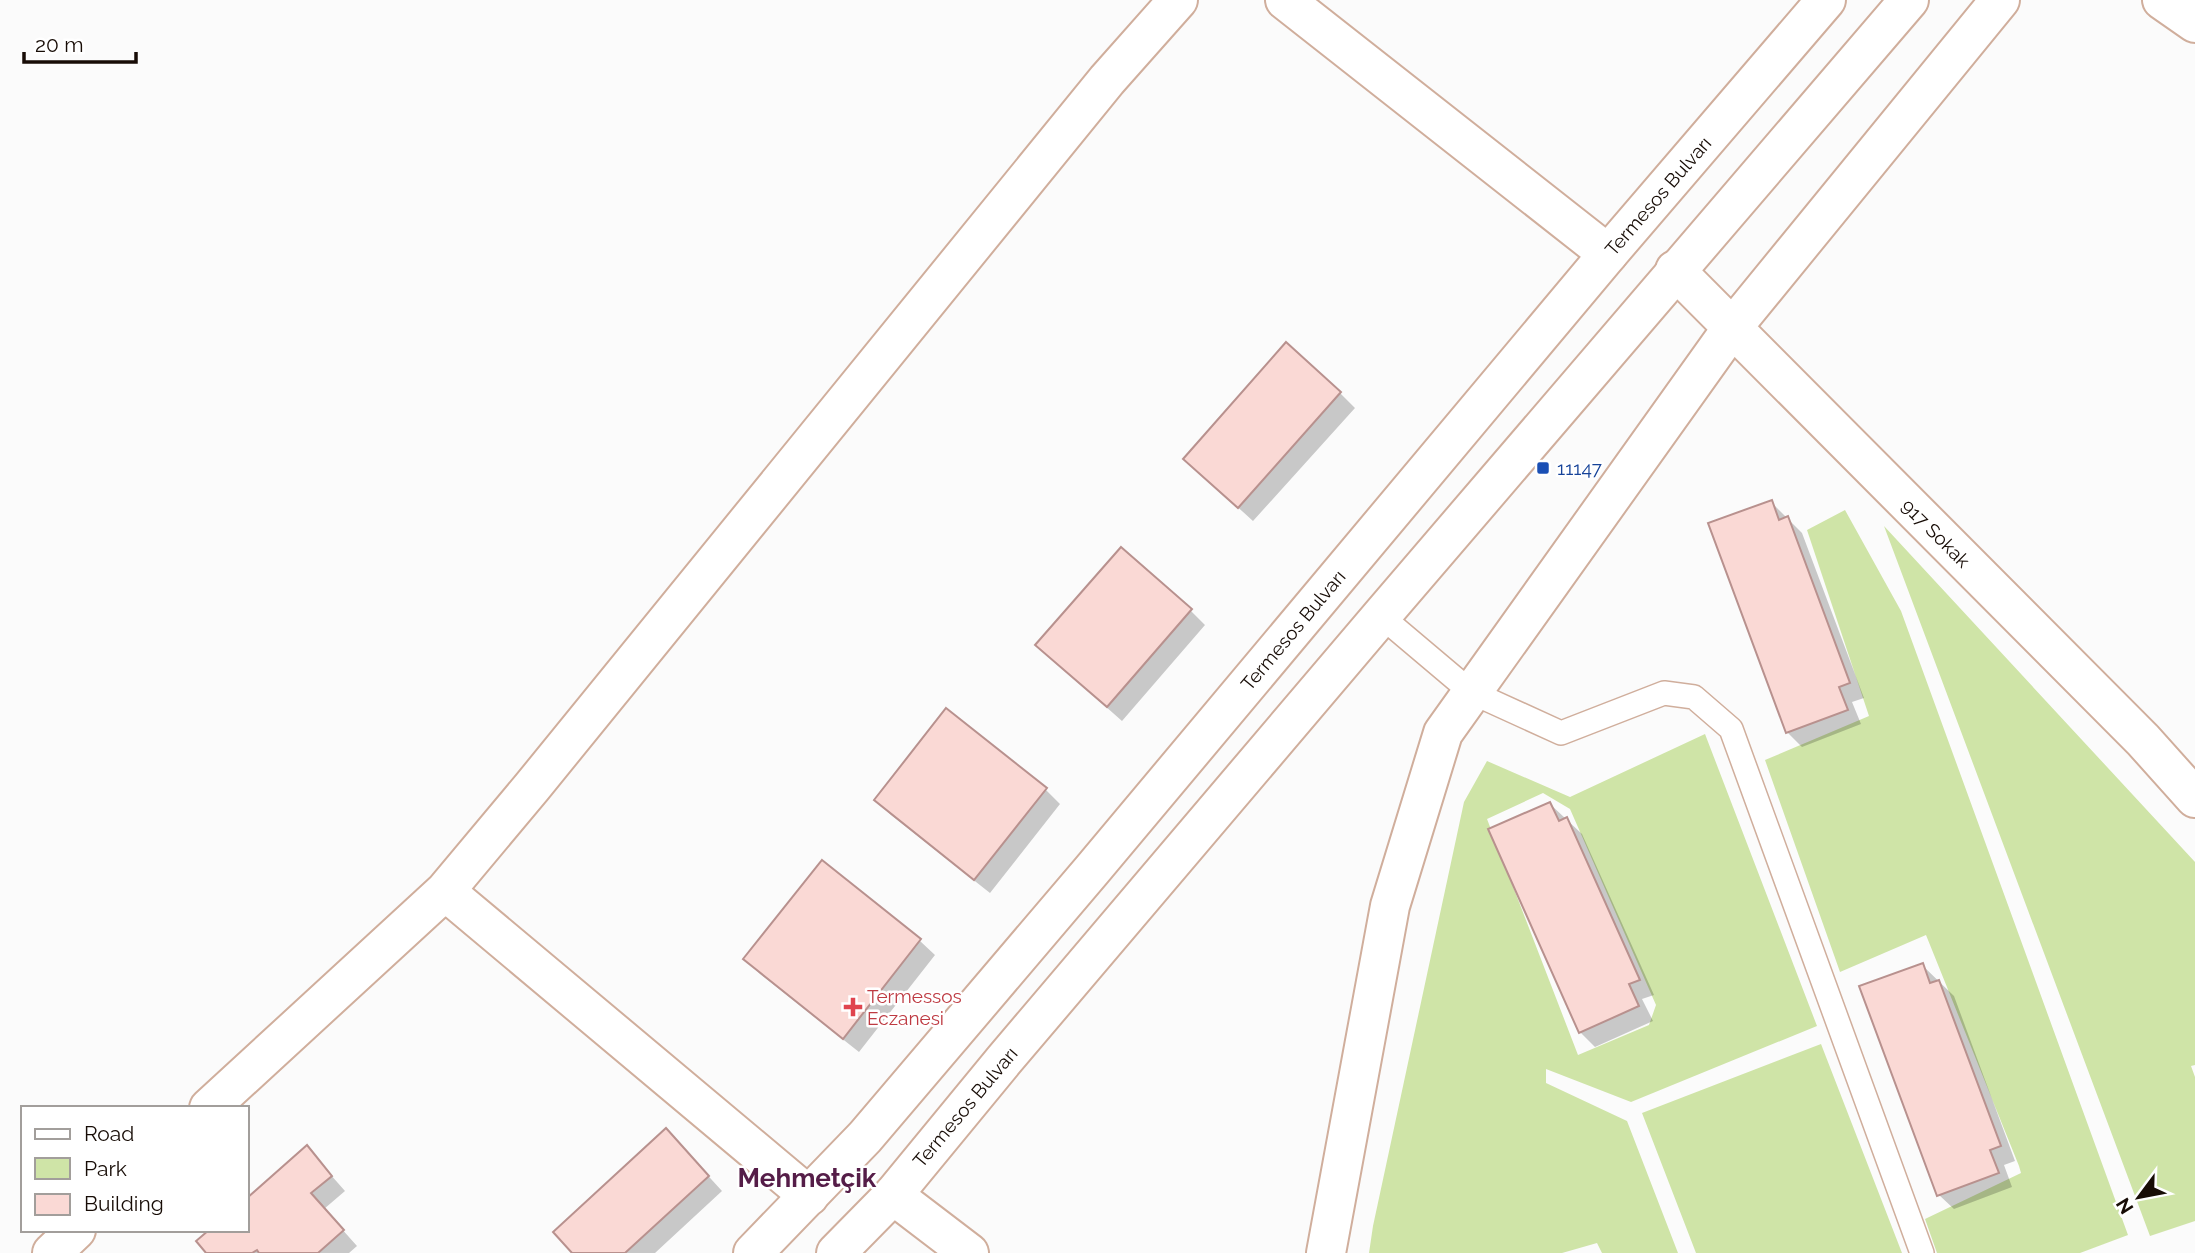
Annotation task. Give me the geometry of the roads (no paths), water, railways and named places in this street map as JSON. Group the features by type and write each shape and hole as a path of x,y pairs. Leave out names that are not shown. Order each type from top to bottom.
{"street":[{"path":"211,1106 445,891 1107,80 1178,0"},
{"path":"1285,0 1608,254"},
{"name":"Termesos Bulvarı","path":"753,1253 865,1137 1608,254 1826,0"},
{"name":"Termesos Bulvarı","path":"836,1253 893,1195 1004,1060 1675,270 1909,0"},
{"path":"1326,1253 1390,906 1444,733 1732,328 2000,0"},
{"path":"2162,0 2195,23"},
{"name":"917 Sokak","path":"1675,270 2143,740 2195,798"},
{"path":"445,891 808,1196"},
{"path":"893,1195 969,1253"},
{"path":"52,1253 74,1232"}],"lane":[{"path":"1381,616 1471,692 1561,733 1664,693 1694,697 1731,729 1922,1253"}],"place":[{"name":"11147","path":"1543,468"},
{"name":"Termessos Eczanesi","path":"853,1007"}],"district":[{"name":"Mehmetçik","path":"807,1178"}]}
